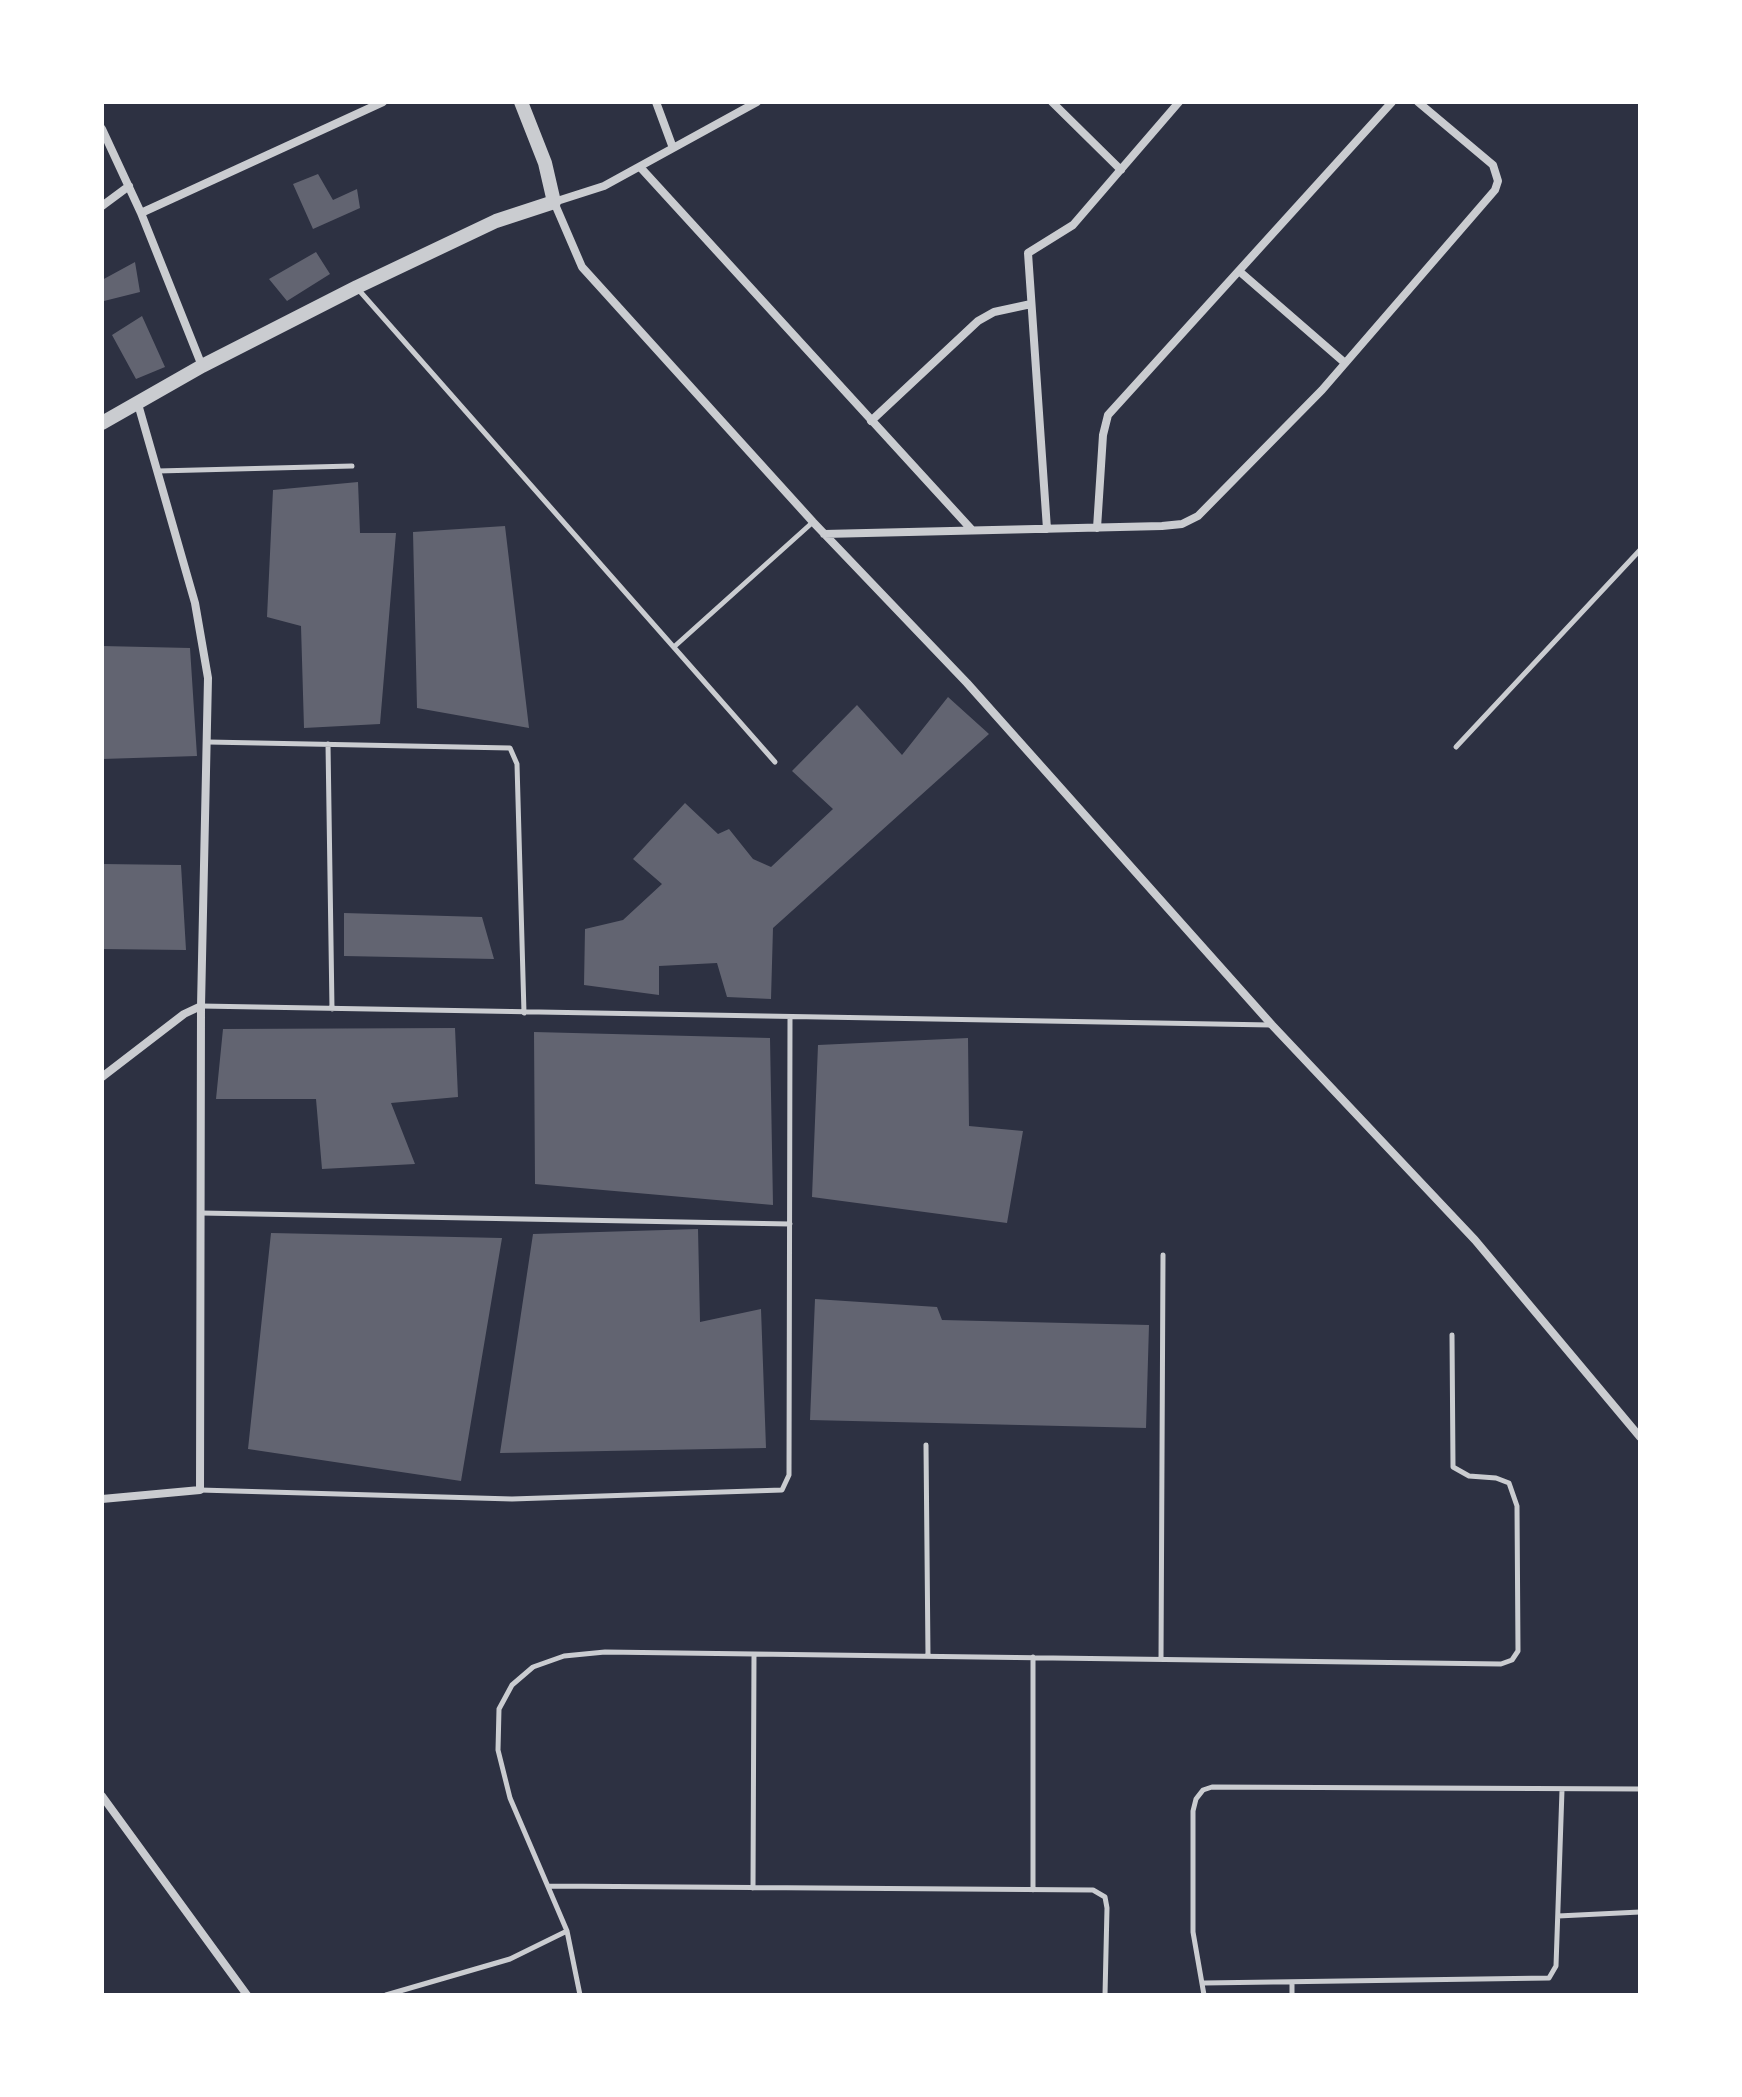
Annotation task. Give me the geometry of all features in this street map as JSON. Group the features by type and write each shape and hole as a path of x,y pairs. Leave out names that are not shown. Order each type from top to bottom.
{"street":[{"path":"141,213 383,102"},
{"path":"521,102 545,163 554,202 582,267 824,534 967,683 1272,1025 1475,1240 1640,1437"},
{"path":"656,102 673,148"},
{"path":"102,423 202,366 357,287 496,221 604,186 757,102"},
{"path":"1052,102 1121,170"},
{"path":"1047,529 1030,249 1064,234 1179,102"},
{"path":"1097,528 1103,435 1108,415 1392,102"},
{"path":"824,534 1182,524 1198,516 1345,363 1489,198 1498,181 1493,165 1418,102"},
{"path":"102,129 141,213 202,366"},
{"path":"640,167 972,530"},
{"path":"102,206 129,186"},
{"path":"1239,271 1345,363"},
{"path":"871,421 978,321 994,312 1031,304"},
{"path":"102,1499 200,1490 201,1006 208,742 204,647 138,404"},
{"path":"102,1077 184,1014 201,1006"},
{"path":"102,1796 247,1995"}],"lane":[{"path":"357,287 775,762"},
{"path":"157,471 352,466"},
{"path":"675,646 813,522"},
{"path":"1456,747 1640,550"},
{"path":"208,742 504,746 515,755 524,1013"},
{"path":"328,744 332,1009"},
{"path":"201,1006 1272,1025"},
{"path":"200,1490 512,1499 782,1490 789,1475 790,1018"},
{"path":"200,1213 790,1224"},
{"path":"1161,1659 1163,1255"},
{"path":"580,1995 578,1973 567,1931 510,1798 498,1750 499,1709 512,1685 533,1667 564,1656 605,1652 1501,1664 1512,1660 1518,1651 1517,1506 1509,1483 1496,1478 1469,1476 1453,1467 1452,1335"},
{"path":"926,1445 928,1656"},
{"path":"753,1888 754,1654"},
{"path":"1033,1657 1033,1890"},
{"path":"1204,1995 1193,1932 1193,1811 1196,1799 1203,1790 1212,1787 1640,1789"},
{"path":"1204,1983 1549,1978 1556,1966 1562,1790"},
{"path":"548,1886 1093,1890 1105,1897 1105,1995"},
{"path":"1558,1916 1640,1912"},
{"path":"386,1995 510,1959 567,1931"},
{"path":"1292,1982 1292,1995"}],"building":[{"path":"318,174 333,200 357,189 360,208 313,229 293,184"},
{"path":"316,252 330,274 287,301 269,279"},
{"path":"135,262 140,292 104,301 102,280"},
{"path":"142,316 165,367 136,379 112,335"},
{"path":"358,482 360,533 396,533 380,724 304,728 301,626 267,617 273,490"},
{"path":"505,526 529,728 417,708 413,532"},
{"path":"102,646 190,648 197,756 102,759"},
{"path":"948,697 989,734 773,928 771,999 727,997 717,963 659,966 659,995 584,985 585,929 623,920 662,884 633,859 685,803 718,834 729,829 753,859 771,867 833,809 792,771 857,705 902,755"},
{"path":"102,864 181,865 186,950 102,949"},
{"path":"344,913 482,917 494,959 344,956"},
{"path":"455,1028 458,1097 391,1103 415,1164 322,1169 316,1099 216,1099 223,1029"},
{"path":"534,1032 770,1038 773,1205 535,1184"},
{"path":"968,1038 969,1126 1023,1131 1007,1223 812,1197 818,1045"},
{"path":"698,1229 700,1322 761,1309 766,1448 500,1453 533,1234"},
{"path":"271,1233 502,1238 461,1481 248,1449"},
{"path":"815,1299 937,1307 942,1320 1149,1325 1146,1428 810,1420"}]}
